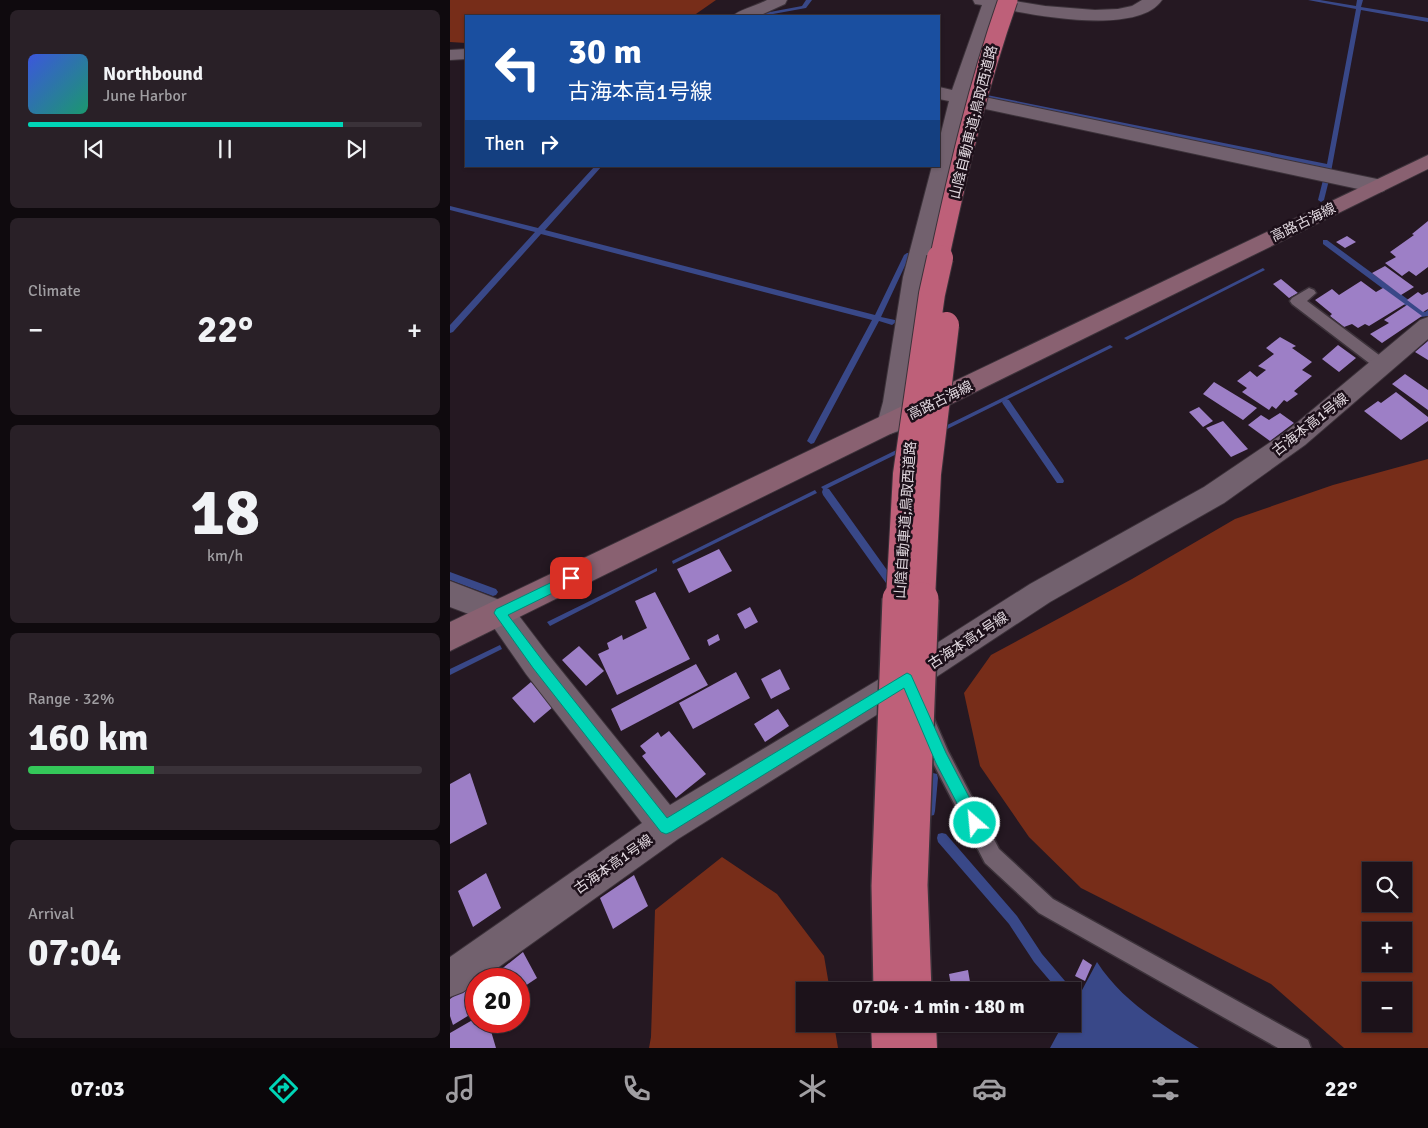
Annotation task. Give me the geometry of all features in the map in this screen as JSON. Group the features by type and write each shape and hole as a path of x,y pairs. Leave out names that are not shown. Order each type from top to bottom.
{"highway":[{"name":"山陰自動車道;鳥取西道路","path":"916,982 911,885 919,654 928,474 950,296 976,156 1003,52 1020,0"},
{"name":"山陰自動車道;鳥取西道路","path":"890,982 888,886 896,656 906,474 932,294 962,154 990,50 994,1"},
{"path":"890,1032 891,1048"},
{"path":"917,1032 918,1048"}],"main road":[{"name":"高路古海線","path":"450,636 890,424 1428,161"}],"street":[{"path":"745,15 761,10 779,0"},
{"path":"890,424 896,402 914,277 960,97 994,1 1080,16 1116,15 1136,10 1154,0"},
{"path":"450,55 465,54"},
{"path":"940,93 1377,186"},
{"name":"古海本高1号線","path":"450,978 666,827 907,679 1040,593 1214,495 1296,438 1428,326"},
{"path":"450,594 500,613 537,664 666,827"}],"lane":[{"path":"1310,293 1297,301 1382,365"},
{"path":"907,679 941,758 992,856 998,862 1046,906 1300,1048"}],"shaded area":[{"path":"450,0 716,0 694,15 465,15 465,43 450,42"},
{"path":"1428,459 1428,1048 1344,1048 1271,984 1081,888 1029,837 980,766 964,693 991,655 1132,579 1235,519 1333,485"},
{"path":"722,857 777,894 824,956 828,982 796,982 796,1032 835,1032 838,1048 649,1048 651,1037 655,910"}],"water":[{"path":"1263,268 1265,270 1127,340 1124,338"},
{"path":"1110,345 1113,347 824,490 821,487"},
{"path":"815,490 817,493 673,564 672,561"},
{"path":"657,568 657,571 550,626 547,622"},
{"path":"500,645 502,649 450,675 450,669"},
{"path":"1097,962 1118,989 1143,1011 1199,1048 1050,1048 1059,1032 1081,1032 1081,992"}],"building":[{"path":"1428,221 1428,267 1416,276 1409,271 1402,276 1385,263 1396,257 1390,252 1414,235 1412,234"},
{"path":"1347,236 1356,242 1345,248 1336,242"},
{"path":"1385,266 1414,287 1401,295 1372,273"},
{"path":"1281,279 1298,293 1289,298 1273,284"},
{"path":"1361,281 1376,292 1383,288 1405,304 1369,326 1365,324 1358,328 1352,324 1344,327 1315,300 1332,289 1339,295"},
{"path":"1418,292 1422,295 1428,292 1428,309 1423,312 1407,300"},
{"path":"1407,305 1422,316 1382,343 1370,334 1389,323 1384,320"},
{"path":"1280,337 1296,346 1292,348 1312,362 1302,370 1312,376 1294,391 1298,394 1287,402 1284,400 1276,409 1272,406 1269,410 1242,392 1247,388 1237,381 1250,371 1257,377 1266,370 1258,366 1274,354 1266,348"},
{"path":"1428,341 1428,360 1415,352"},
{"path":"1338,345 1356,358 1339,372 1322,359"},
{"path":"1405,374 1428,390 1428,410 1392,384"},
{"path":"1214,382 1257,408 1243,420 1203,394"},
{"path":"1396,392 1428,417 1428,421 1401,440 1364,411 1378,401 1381,403"},
{"path":"1199,407 1213,421 1203,427 1189,412"},
{"path":"1280,413 1294,423 1270,441 1248,425 1261,415 1269,420"},
{"path":"1223,421 1248,449 1231,457 1206,428"},
{"path":"719,549 732,571 689,593 677,569"},
{"path":"655,592 690,659 617,695 598,654 609,649 607,643 622,635 623,640 647,628 635,601"},
{"path":"750,607 758,622 745,629 737,614"},
{"path":"718,634 720,640 709,646 707,640"},
{"path":"579,646 604,671 586,686 562,660"},
{"path":"696,664 708,685 621,731 611,709"},
{"path":"780,669 790,689 771,699 761,679"},
{"path":"736,672 750,698 693,729 679,703"},
{"path":"531,682 553,707 534,723 512,698"},
{"path":"778,709 789,726 765,742 754,724"},
{"path":"669,731 706,774 676,798 642,756 646,753 640,746 658,732 661,737"},
{"path":"470,773 487,824 450,844 450,784"},
{"path":"486,873 501,908 473,927 458,891"},
{"path":"634,875 648,906 613,929 600,898"},
{"path":"523,952 537,978 530,983 530,968 503,968"},
{"path":"1083,959 1092,965 1085,981 1075,976"},
{"path":"968,970 970,982 950,982 949,974"},
{"path":"465,988 465,1018 453,1025 450,1016 450,999"},
{"path":"465,1024 465,1033 492,1033 496,1048 450,1048 450,1033"}],"waterway":[{"path":"762,14 804,7 809,0"},
{"path":"1311,0 1359,8"},
{"path":"1359,8 1360,0"},
{"path":"1330,167 1359,8"},
{"path":"1359,8 1428,20"},
{"path":"977,95 1330,167"},
{"path":"540,231 598,167"},
{"path":"1329,171 1330,167"},
{"path":"1321,200 1326,180"},
{"path":"450,208 540,231"},
{"path":"450,330 540,231"},
{"path":"540,231 877,318"},
{"path":"1325,242 1424,315 1428,313"},
{"path":"877,318 907,255"},
{"path":"811,441 877,318"},
{"path":"877,318 892,322"},
{"path":"1006,402 1060,481"},
{"path":"826,492 894,587"},
{"path":"450,576 493,592"},
{"path":"930,811 933,778"},
{"path":"942,838 1013,920 1038,958 1058,982"}],"route":[{"path":"571,578 500,613 537,664 666,827 907,679 941,758 975,823"}]}
